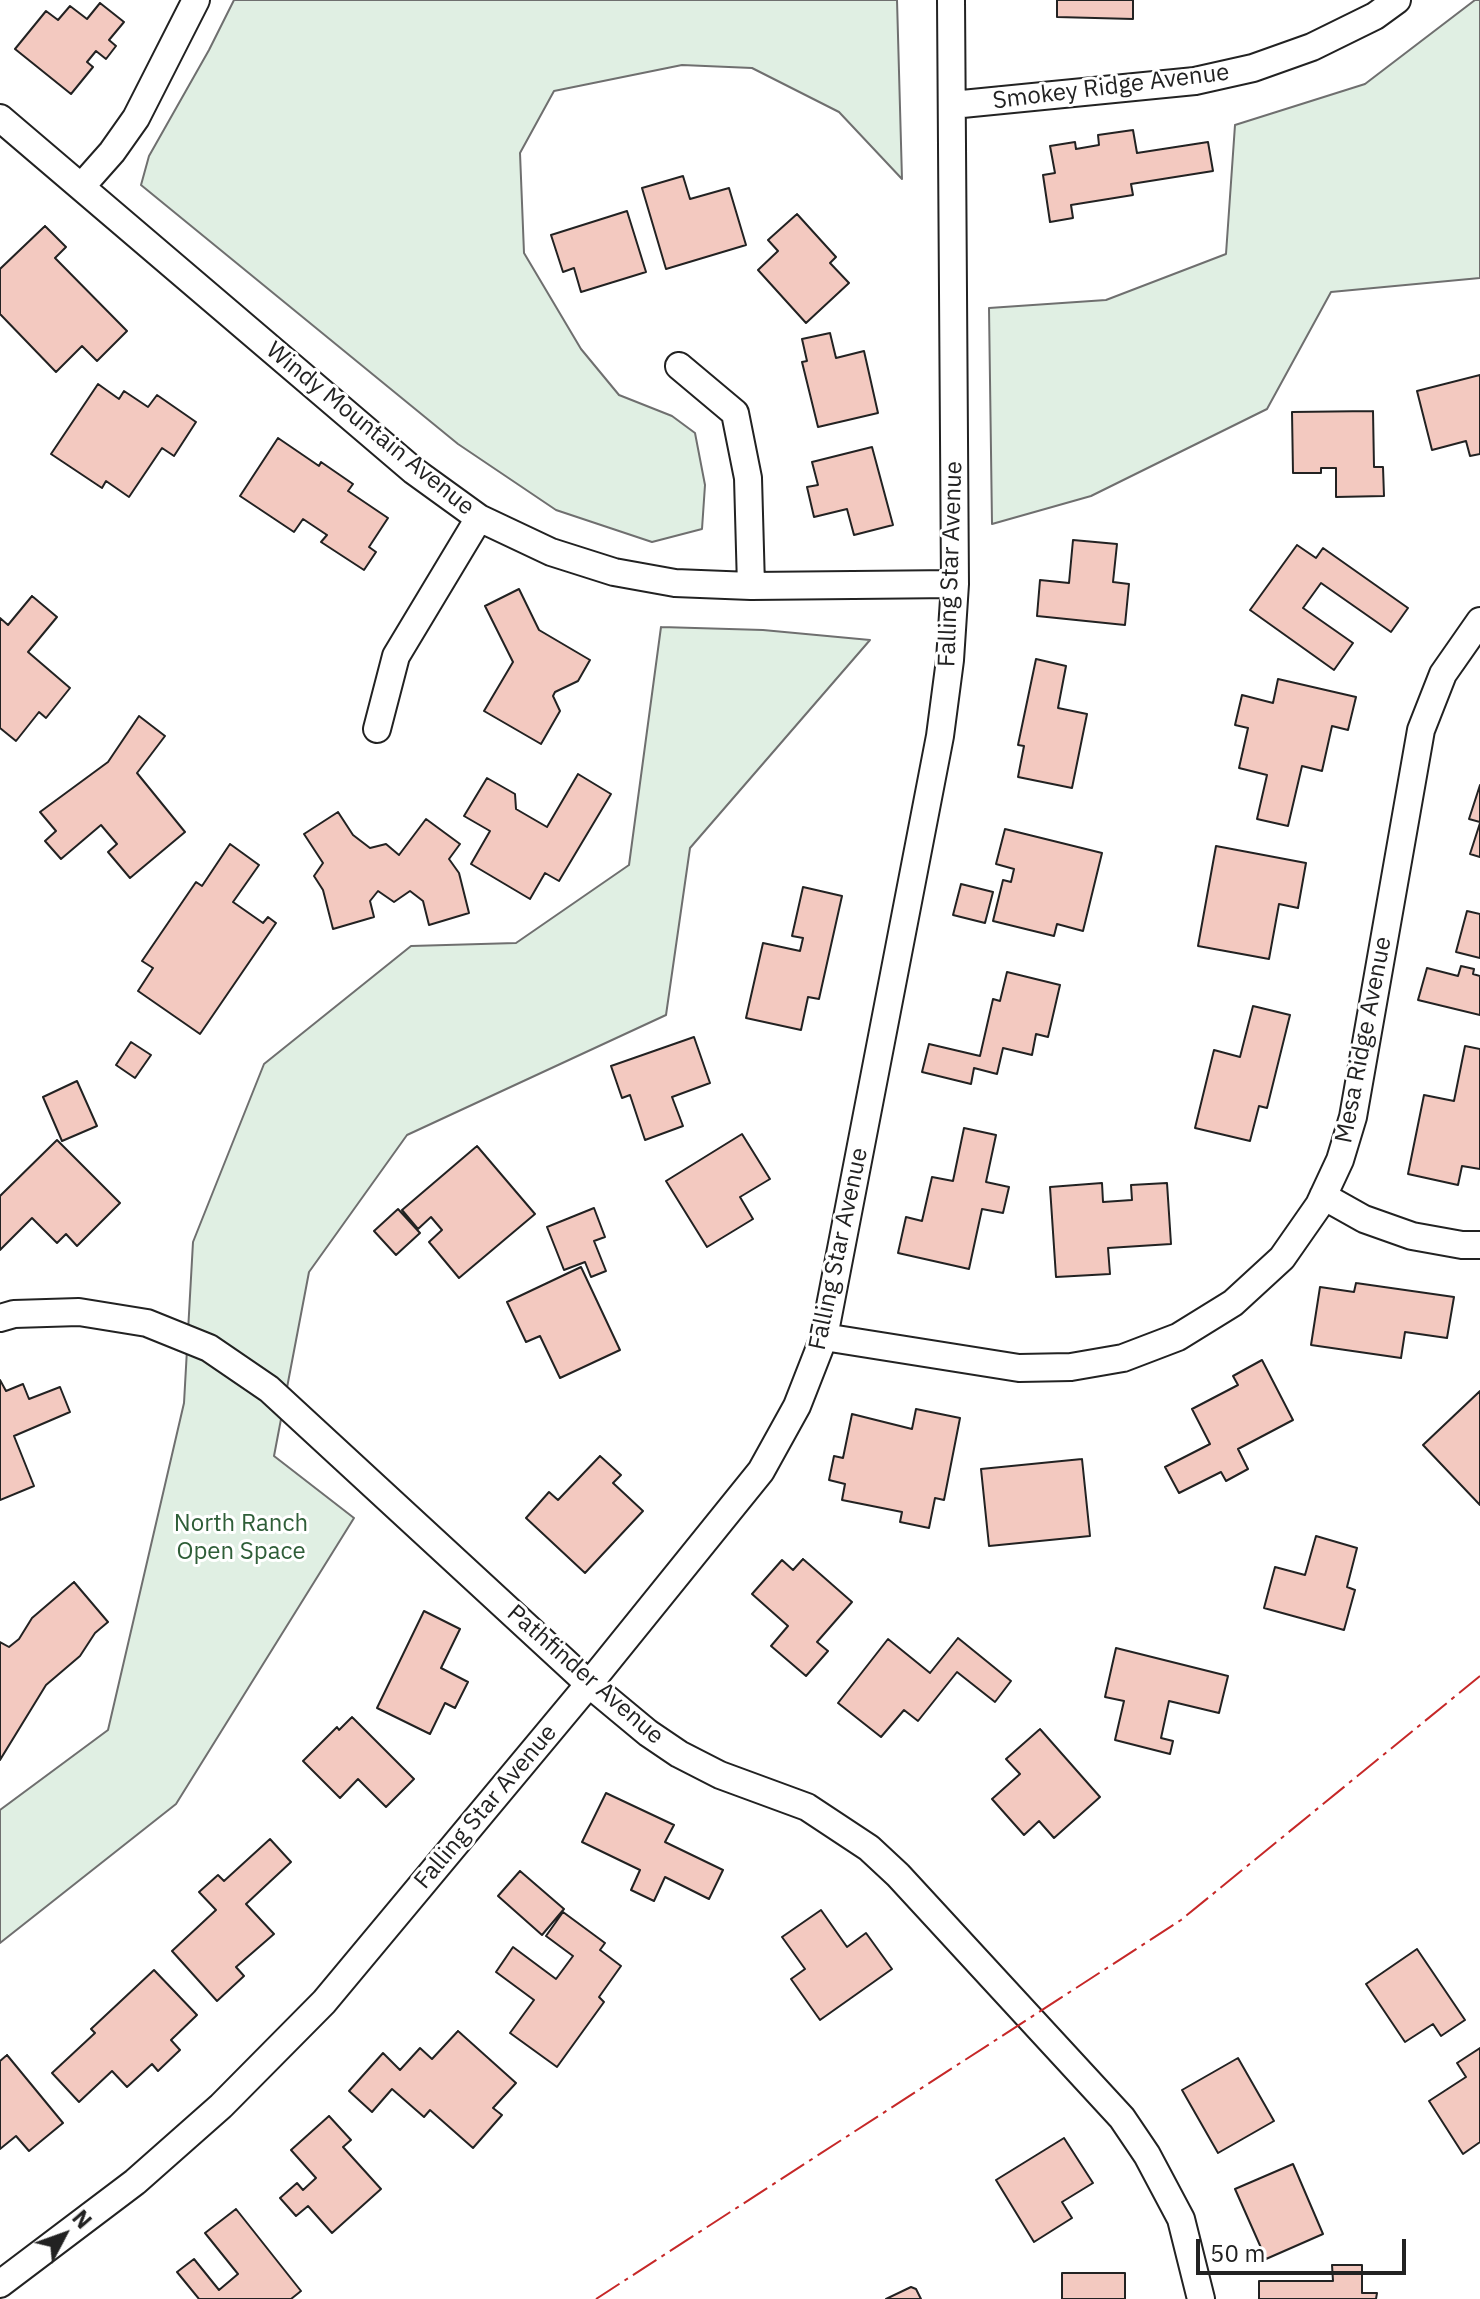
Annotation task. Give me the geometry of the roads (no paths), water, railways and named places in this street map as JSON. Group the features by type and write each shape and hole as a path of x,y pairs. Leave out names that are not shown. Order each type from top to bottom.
{"street":[{"path":"81,187 112,152 136,118 196,0"},
{"name":"Falling Star Avenue","path":"0,2284 135,2182 221,2106 314,2012 589,1684 761,1471 797,1406 824,1337 940,736 950,660 955,584 951,0"},
{"name":"Smokey Ridge Avenue","path":"952,105 1195,81 1253,68 1312,47 1375,16 1397,0"},
{"name":"Windy Mountain Avenue","path":"0,118 414,471 479,518 551,552 614,572 675,583 751,586 955,584"},
{"path":"679,366 735,413 748,478 751,586"},
{"path":"377,729 396,656 479,518"},
{"name":"Mesa Ridge Avenue","path":"824,1337 1019,1368 1071,1367 1123,1358 1178,1337 1233,1303 1282,1258 1323,1196 1340,1160 1353,1117 1421,730 1443,674 1480,621"},
{"path":"1323,1196 1364,1219 1412,1236 1480,1245"},
{"name":"Pathfinder Avenue","path":"0,1318 14,1314 79,1312 147,1323 209,1348 269,1389 589,1684 648,1733 679,1754 720,1775 807,1807 869,1848 898,1875 1122,2118 1147,2155 1181,2219 1201,2299"}],"park label":[{"name":"North Ranch Open Space","path":"241,1538"}]}
